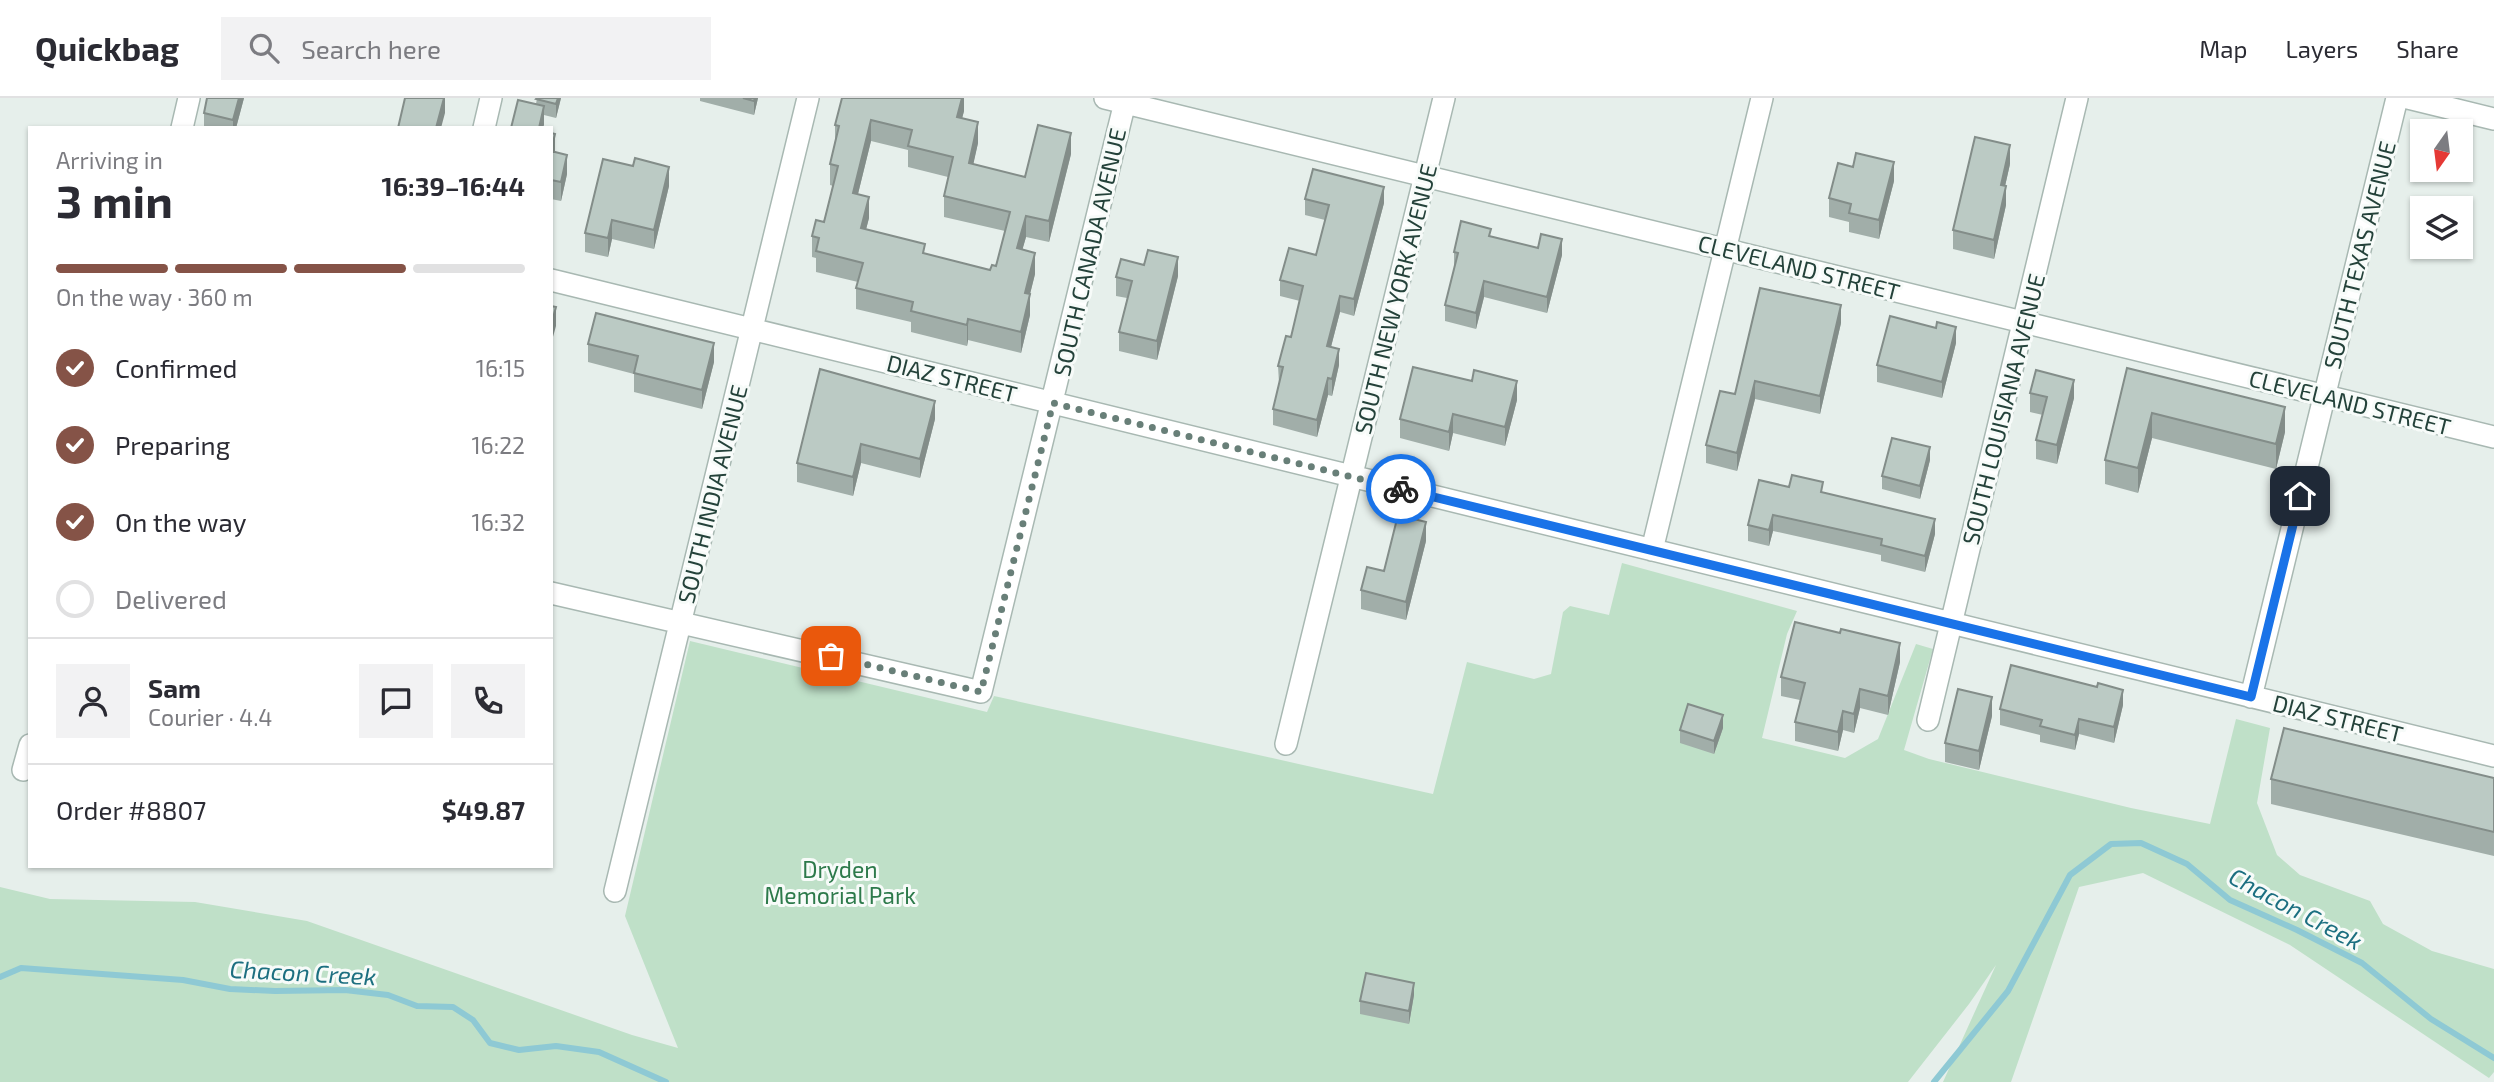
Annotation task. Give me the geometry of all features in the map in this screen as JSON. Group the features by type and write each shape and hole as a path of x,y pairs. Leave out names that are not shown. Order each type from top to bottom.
{"street":[{"path":"182,126 189,98"},
{"path":"484,126 491,98"},
{"name":"SOUTH INDIA AVENUE","path":"615,891 808,98"},
{"name":"SOUTH NEW YORK AVENUE","path":"1286,744 1444,98"},
{"path":"1652,550 1762,98"},
{"name":"SOUTH LOUISIANA AVENUE","path":"1928,720 2077,98"},
{"name":"SOUTH TEXAS AVENUE","path":"2251,697 2397,98"},
{"path":"2408,98 2494,119"},
{"name":"CLEVELAND STREET","path":"1118,100 2494,437"},
{"name":"SOUTH CANADA AVENUE","path":"680,621 981,692 1053,403 1118,100"},
{"name":"DIAZ STREET","path":"553,280 2494,757"},
{"path":"553,593 680,621"},
{"path":"23,770 28,752"}],"green space":[{"name":"Dryden Memorial Park","path":"1622,563 1797,611 1787,634 1762,738 1845,758 1878,739 1916,644 1933,649 1904,750 1929,759 2131,808 2210,824 2236,719 2270,728 2257,803 2277,855 2300,875 2370,901 2383,924 2432,951 2494,969 2494,1072 2489,1078 2290,945 2143,873 2079,887 2011,1082 1943,1082 1996,965 1908,1082 0,1082 0,887 50,899 195,902 307,921 632,1035 678,1048 625,916 690,641 987,712 994,696 1433,794 1467,662 1534,679 1551,674 1563,612 1570,606 1609,615"}],"building":[{"path":"207,98 239,98 233,120 204,113"},
{"path":"405,98 444,98 437,126 398,126"},
{"path":"537,98 558,98 556,104"},
{"path":"842,98 962,98 957,117 978,122 969,163 1025,177 1038,125 1071,133 1049,221 1026,216 1017,248 1035,253 1025,293 1030,294 1021,332 968,319 967,325 911,311 913,302 856,288 863,263 816,251 819,238 812,236 816,220 824,222 838,166 830,164 839,126 835,125","holes":["871,120 912,130 908,146 953,157 944,196 1010,212 996,266 992,265 990,270 923,253 925,244 861,228 869,197 853,193"]},
{"path":"518,100 544,106 539,126 512,126"},
{"path":"1975,137 2010,145 2001,185 2006,186 1994,240 1953,230"},
{"path":"553,152 567,155 561,182 553,180"},
{"path":"1856,153 1894,162 1879,220 1849,213 1851,204 1829,198 1838,163 1853,167"},
{"path":"635,158 669,167 654,230 612,220 608,238 585,233 603,159 633,166"},
{"path":"1313,169 1384,187 1354,299 1340,296 1327,346 1339,349 1332,379 1328,378 1317,420 1273,409 1283,367 1278,366 1286,336 1291,337 1303,286 1280,280 1289,248 1316,255 1329,205 1305,199"},
{"path":"1461,221 1491,229 1489,236 1538,248 1541,234 1562,239 1547,297 1484,281 1476,313 1445,305 1458,253 1454,252"},
{"path":"1148,250 1178,257 1157,341 1119,332 1132,281 1116,277 1121,259 1144,265"},
{"path":"1760,288 1841,305 1820,396 1755,381 1737,453 1706,445 1720,391 1735,394"},
{"path":"596,313 714,343 702,390 634,373 638,356 588,344"},
{"path":"1890,316 1936,328 1937,322 1956,327 1942,382 1877,365"},
{"path":"1413,367 1472,381 1474,370 1517,381 1505,427 1453,414 1449,432 1400,419"},
{"path":"2127,368 2285,407 2276,444 2152,413 2138,468 2105,460"},
{"path":"820,369 935,401 920,459 861,444 853,477 797,463"},
{"path":"2036,370 2074,380 2057,445 2036,440 2047,397 2030,393"},
{"path":"1892,438 1930,447 1920,486 1882,476"},
{"path":"1792,475 1823,482 1821,492 1935,519 1925,556 1881,545 1882,539 1773,515 1769,530 1748,525 1759,480 1789,487"},
{"path":"1398,515 1426,522 1406,602 1361,590 1367,567 1384,571"},
{"path":"1795,622 1840,633 1841,629 1900,643 1888,696 1860,689 1854,714 1843,711 1838,732 1795,722 1805,683 1781,677"},
{"path":"2011,665 2097,687 2098,683 2123,690 2114,727 2079,719 2075,735 2040,726 2042,720 2000,709"},
{"path":"1958,689 1992,697 1979,751 1945,743"},
{"path":"1688,704 1723,715 1714,741 1680,730"},
{"path":"2284,728 2494,778 2494,832 2271,779"},
{"path":"1366,973 1414,983 1409,1011 1360,1001"}],"waterway":[{"name":"Chacon Creek","path":"1934,1082 2008,991 2070,875 2111,844 2141,843 2187,864 2230,900 2362,963 2431,1019 2494,1058"},
{"name":"Chacon Creek","path":"0,977 21,968 183,980 230,989 345,990 388,995 417,1006 453,1007 473,1020 490,1043 519,1050 556,1046 599,1052 666,1082"}],"way so far":[{"path":"831,656 981,692 1053,403 1401,489"}],"route":[{"path":"1401,489 2251,697 2300,496"}]}
